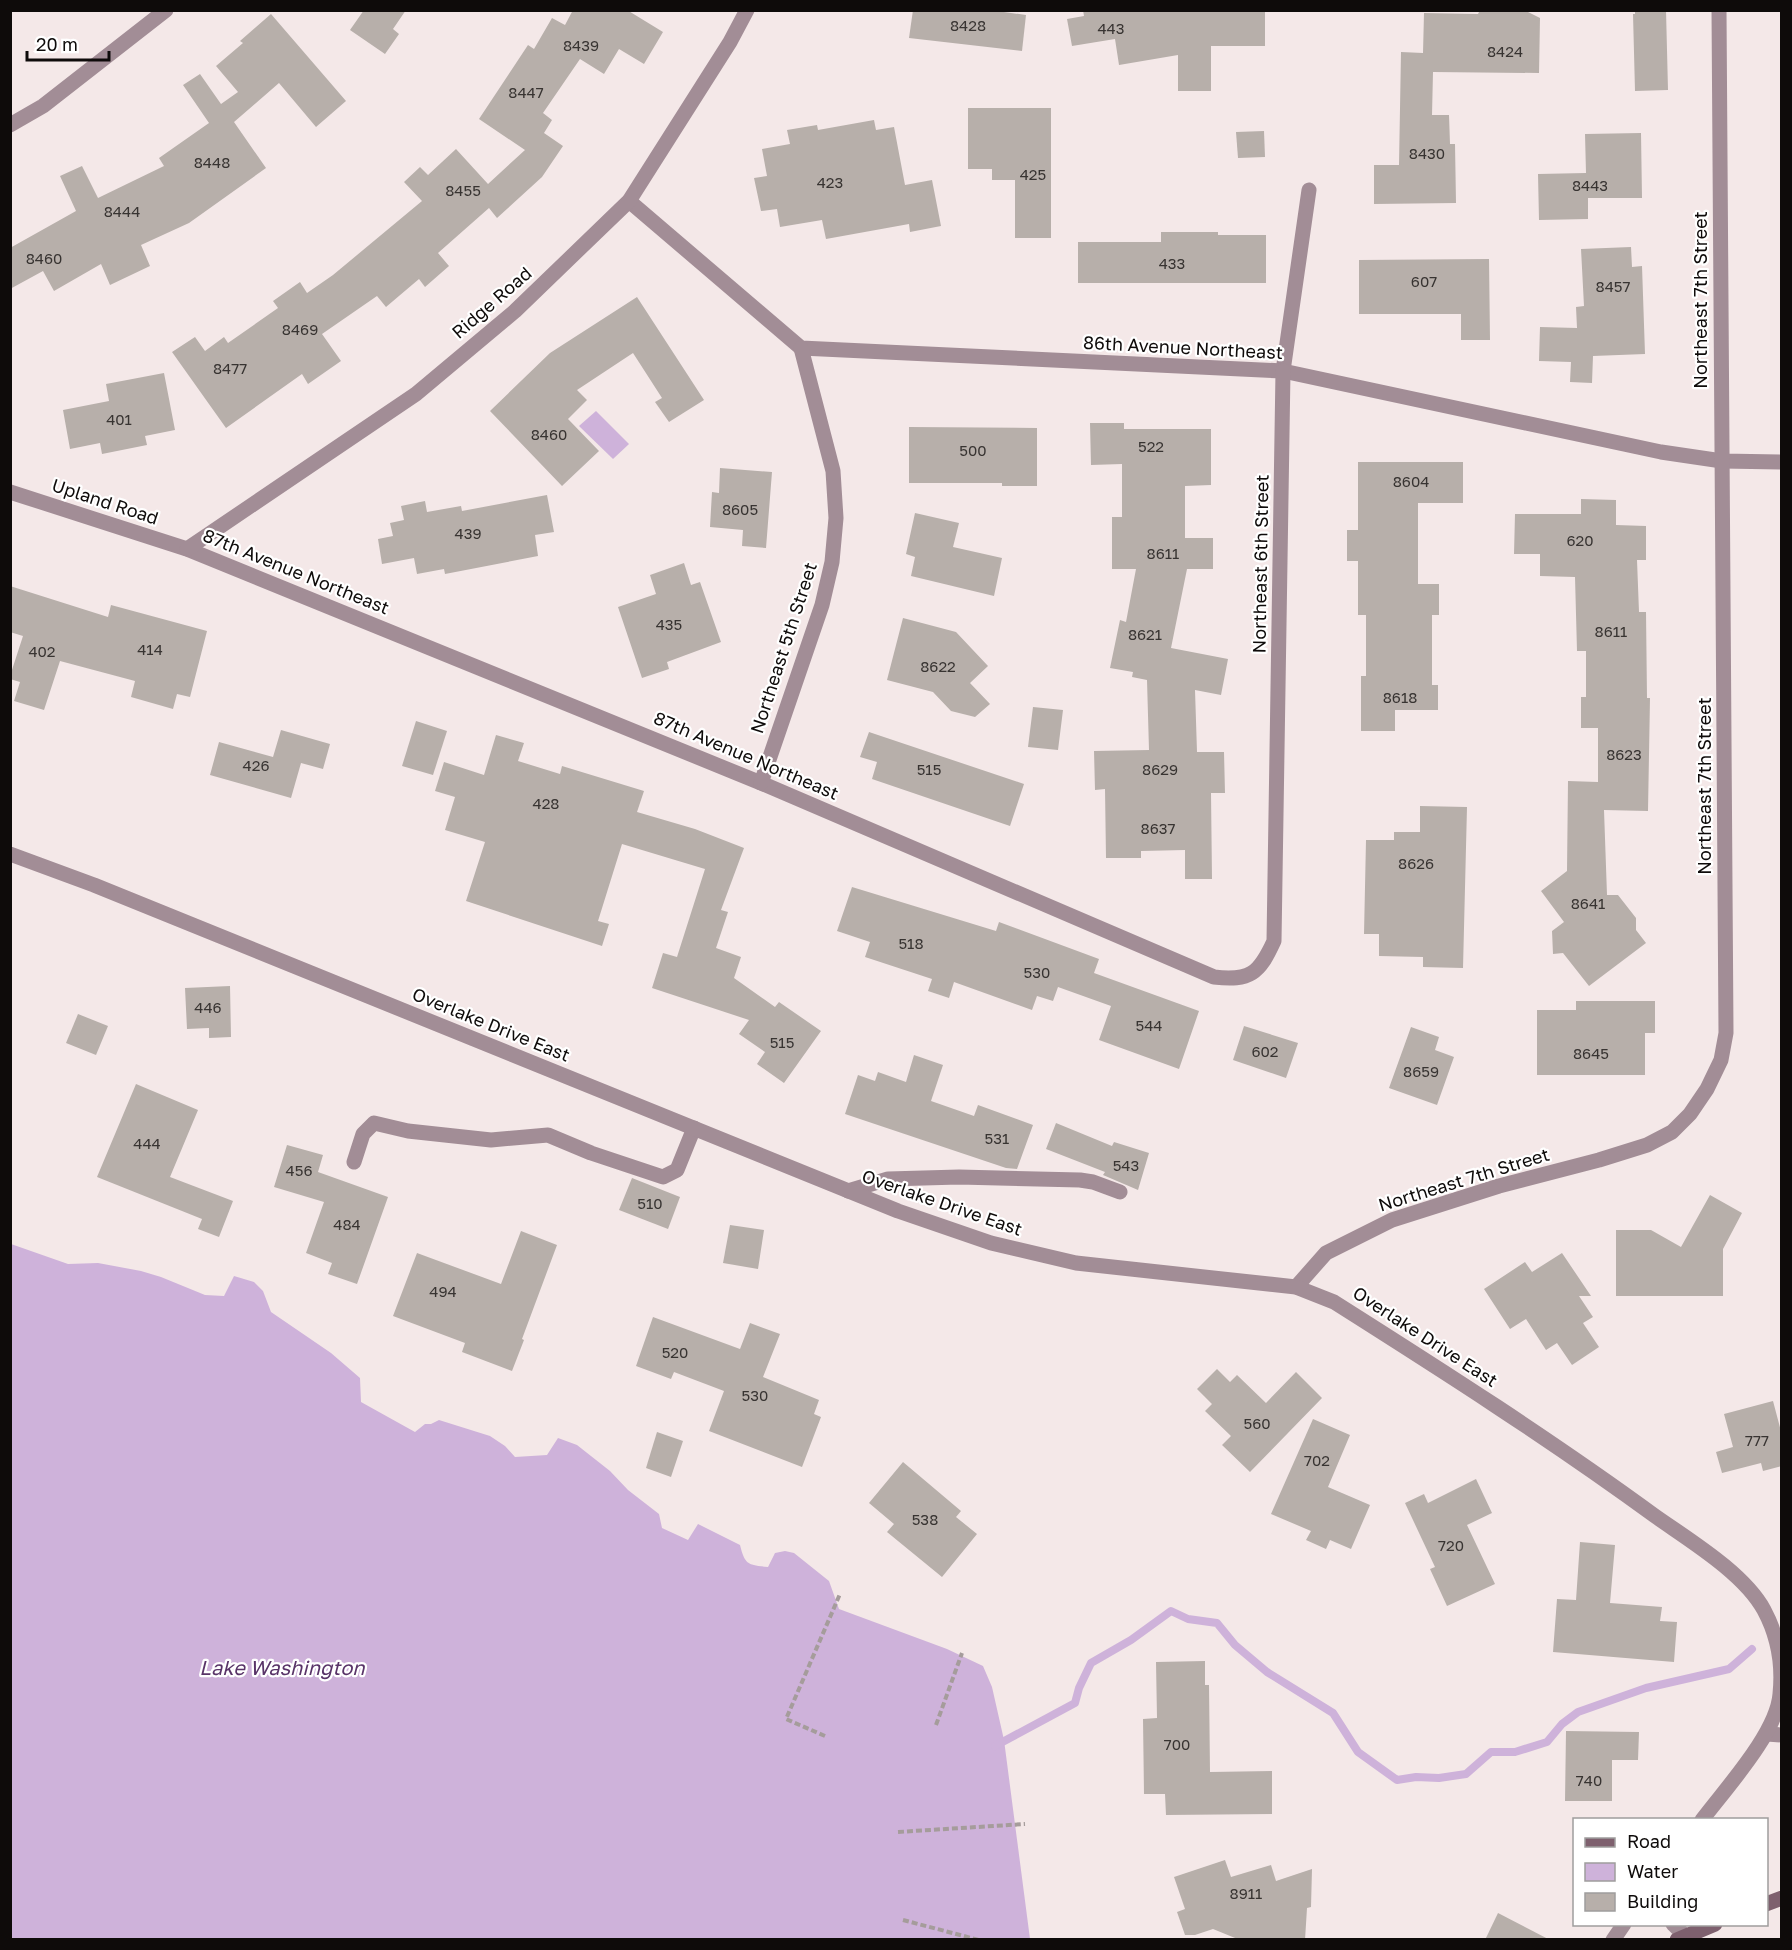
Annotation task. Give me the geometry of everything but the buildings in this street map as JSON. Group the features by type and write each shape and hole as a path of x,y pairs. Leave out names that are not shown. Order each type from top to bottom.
{"main road":[{"path":"1768,1904 1782,1898"},
{"path":"1681,1938 1710,1926"}],"street":[{"path":"10,125 43,106 166,10"},
{"name":"Ridge Road","path":"187,549 416,394 515,311 629,201 730,42 747,10"},
{"name":"Northeast 7th Street","path":"1296,1287 1326,1253 1392,1220 1499,1186 1599,1160 1647,1144 1672,1132 1690,1114 1707,1089 1721,1060 1726,1033 1719,10"},
{"name":"Northeast 6th Street","path":"1274,941 1283,371 1309,190"},
{"path":"629,201 801,348"},
{"name":"86th Avenue Northeast","path":"801,348 1283,371 1661,452 1722,461 1782,462"},
{"name":"Northeast 5th Street","path":"761,783 822,605 832,562 836,529 833,471 801,348"},
{"name":"Upland Road","path":"10,492 187,549"},
{"name":"87th Avenue Northeast","path":"187,549 761,783 1214,977 1237,980 1255,972 1267,957 1274,941"},
{"name":"Overlake Drive East","path":"10,854 93,885 898,1211 991,1243 1076,1263 1296,1287 1334,1302 1570,1454 1711,1556 1741,1581 1764,1609 1778,1642 1781,1668 1780,1696 1774,1734 1704,1818"},
{"path":"354,1162 363,1134 374,1123 408,1131 491,1140 548,1135 591,1153 663,1177 677,1170 694,1128"},
{"path":"848,1191 888,1179 959,1177 1080,1180 1093,1182 1120,1192"},
{"path":"1613,1940 1623,1926"}],"path":[{"path":"825,1736 786,1719 840,1594"},
{"path":"936,1725 962,1653"},
{"path":"898,1832 1025,1824"},
{"path":"903,1920 979,1940"}],"water":[{"path":"596,411 629,444 613,459 579,426"},
{"name":"Lake Washington","path":"11,1244 68,1264 98,1263 141,1271 205,1295 224,1296 234,1276 254,1282 263,1291 271,1312 331,1353 360,1378 361,1402 415,1432 425,1424 439,1420 490,1436 505,1446 515,1457 547,1455 558,1438 577,1445 659,1514 662,1528 688,1540 698,1524 740,1545 748,1563 756,1566 768,1567 775,1553 785,1551 794,1553 829,1581 839,1609 947,1649 983,1666 992,1687 1004,1740 1030,1939 11,1939"}],"waterway":[{"path":"995,1746 1075,1703 1079,1688 1091,1663 1131,1640 1171,1611 1188,1619 1217,1623 1235,1645 1267,1672 1333,1713 1358,1752 1397,1780 1466,1774 1491,1752 1515,1752 1547,1742 1562,1724 1578,1712 1646,1688 1729,1669 1752,1649"}]}
